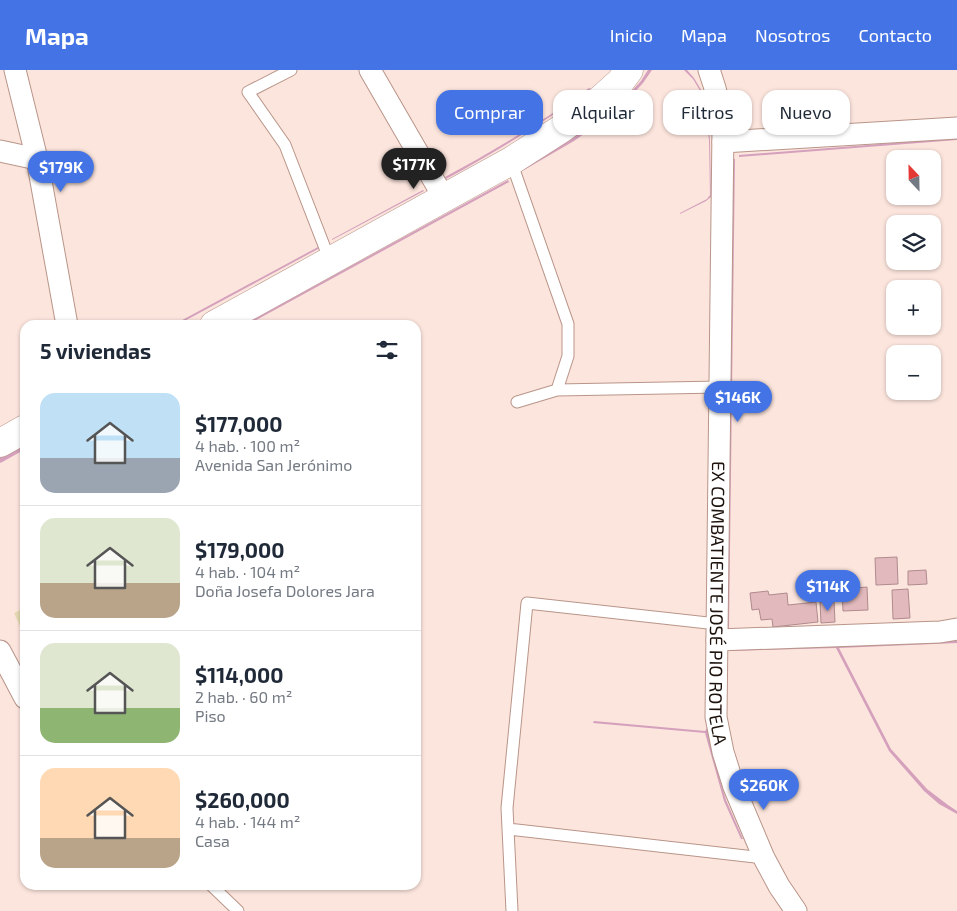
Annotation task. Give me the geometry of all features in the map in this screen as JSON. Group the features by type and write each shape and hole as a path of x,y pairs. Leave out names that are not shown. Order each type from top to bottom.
{"street":[{"path":"15,70 37,159 66,320"},
{"path":"370,70 444,198"},
{"path":"223,320 511,161 592,106 620,82 630,70"},
{"name":"EX COMBATIENTE JOSÉ PIO ROTELA","path":"709,70 716,90 724,129 716,717 723,752 734,786 764,858 779,886 796,911"},
{"path":"723,142 957,128"},
{"path":"0,151 37,159"},
{"path":"0,443 20,432"},
{"path":"717,632 940,632 957,629"},
{"path":"0,651 20,688"}],"lane":[{"path":"291,70 248,92 285,145 330,261"},
{"path":"511,161 568,324 568,356 557,390"},
{"path":"517,402 557,390 720,388"},
{"path":"512,911 507,808 527,603 717,632"},
{"path":"508,828 764,858"},
{"path":"216,890 238,911"}],"shaded area":[{"path":"648,70 652,70 637,90 633,90"},
{"path":"684,70 687,70 694,78 701,90 700,90 693,79"},
{"path":"553,113 553,115 543,122 543,119"},
{"path":"518,135 521,135 446,179 445,177"},
{"path":"576,135 582,135 524,170 523,168"},
{"path":"708,135 710,141 711,197 680,214 707,199 710,195"},
{"path":"957,138 957,140 739,157 739,155"},
{"path":"733,159 735,159 729,628 727,628"},
{"path":"508,180 509,182 256,320 252,320"},
{"path":"424,191 332,240 332,239"},
{"path":"318,247 318,249 186,320 182,320"},
{"path":"20,610 20,626 14,613"},
{"path":"957,641 957,643 839,648 891,749 927,789 957,811 957,814 939,804 924,791 889,751 836,648 728,651 728,649"},
{"path":"594,721 705,731 707,728 726,800 743,839 741,839 724,801 705,733 593,723"}],"building":[{"path":"897,557 898,584 876,585 875,558"},
{"path":"926,570 927,584 908,585 908,571"},
{"path":"867,587 868,610 843,611 842,589"},
{"path":"908,589 910,618 893,619 892,590"},
{"path":"768,591 769,595 787,593 788,605 816,602 818,622 773,627 772,619 761,620 759,609 752,610 750,593"},
{"path":"834,601 835,622 821,623 820,602"}],"waterway":[{"path":"0,460 20,449"}]}
